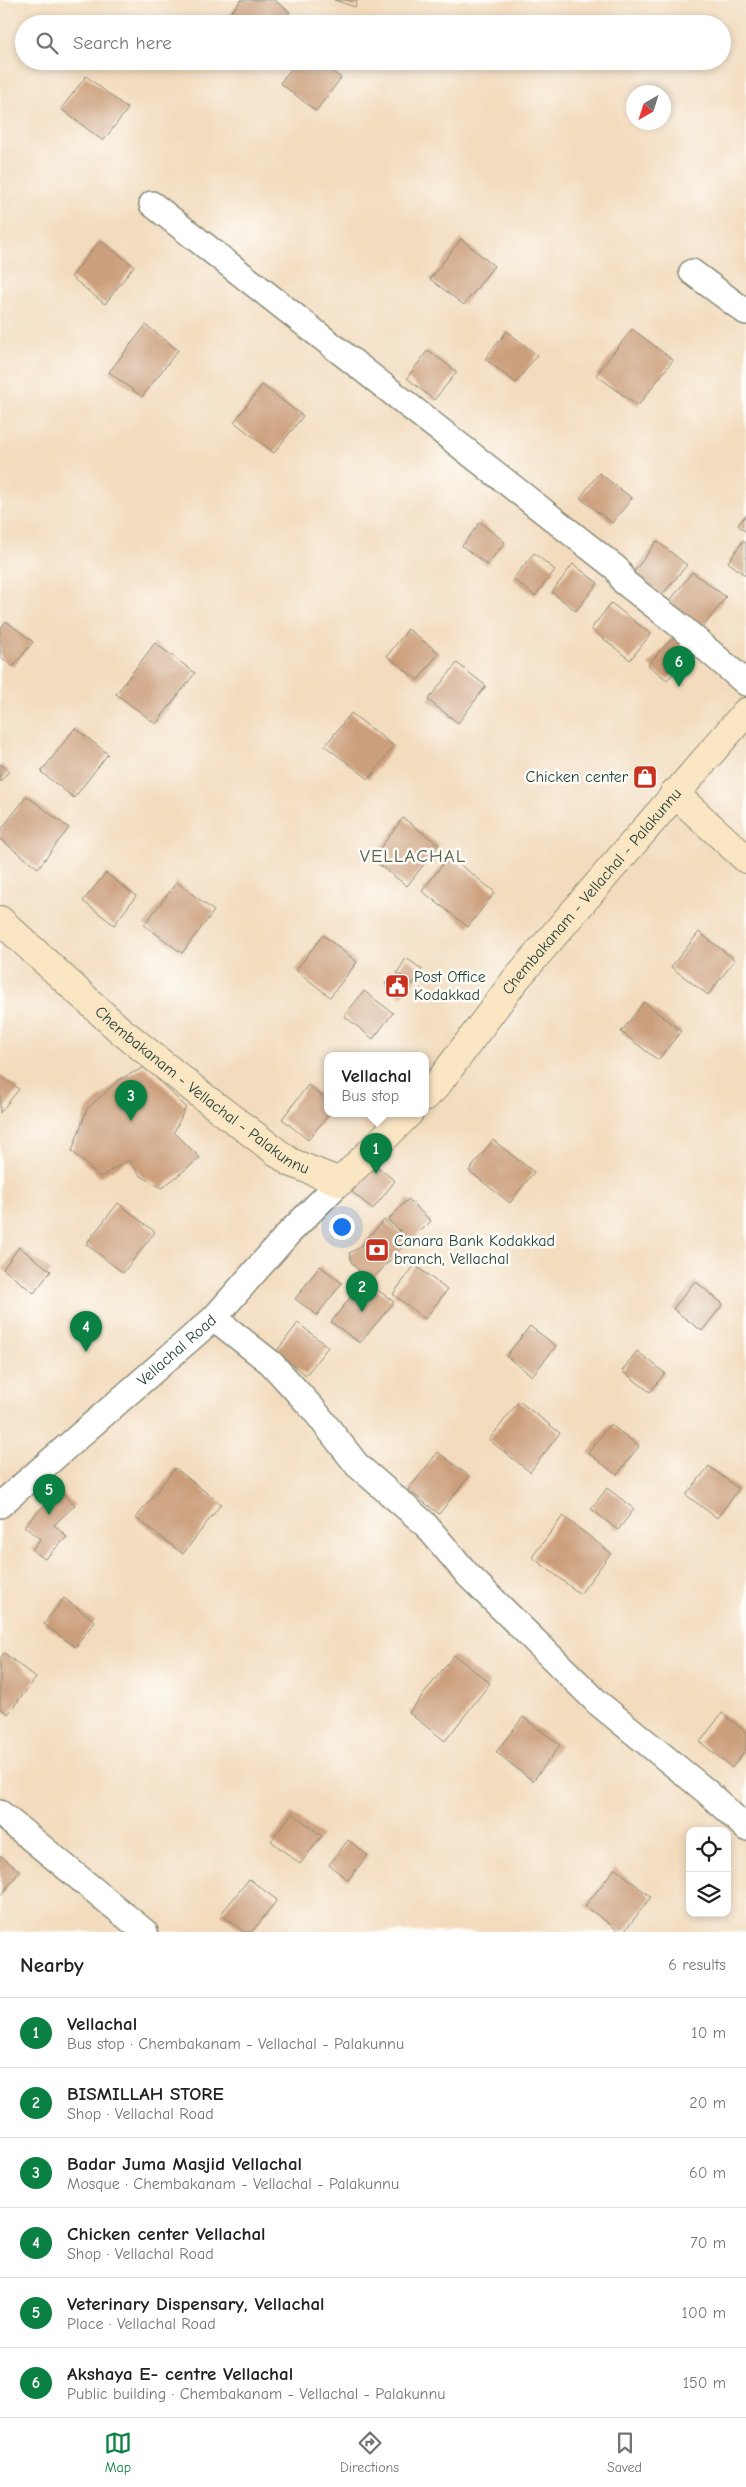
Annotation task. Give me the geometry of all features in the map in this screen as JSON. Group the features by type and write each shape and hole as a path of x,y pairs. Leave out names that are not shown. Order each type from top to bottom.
{"main road":[{"name":"Chembakanam - Vellachal - Palakunnu","path":"429,1094 516,979 674,793 746,712"},
{"path":"674,793 746,859"},
{"name":"Chembakanam - Vellachal - Palakunnu","path":"0,920 120,1030 205,1098 290,1162 340,1182"},
{"path":"340,1182 406,1117"}],"street":[{"path":"152,204 617,569 624,582 679,625 746,683"},
{"path":"692,272 746,312"},
{"name":"Vellachal Road","path":"0,1505 214,1318 288,1234 340,1182"},
{"path":"214,1318 271,1363 314,1410 356,1465 424,1523 468,1575 598,1703 706,1791 746,1828"},
{"path":"0,1813 144,1932"}],"building":[{"path":"241,0 274,0 290,12 288,15 229,15"},
{"path":"334,0 357,0 355,7"},
{"path":"290,70 331,70 341,78 316,111 280,83"},
{"path":"86,76 128,109 103,141 61,109"},
{"path":"461,239 494,266 464,305 430,279"},
{"path":"100,240 134,266 105,304 71,277"},
{"path":"146,325 178,350 142,397 109,372"},
{"path":"632,329 673,360 638,406 596,375"},
{"path":"507,331 537,355 516,383 485,359"},
{"path":"428,350 457,372 434,400 407,378"},
{"path":"262,385 303,416 274,453 234,422"},
{"path":"599,473 632,498 612,523 580,498"},
{"path":"746,515 746,532 738,525"},
{"path":"480,522 505,542 487,565 462,546"},
{"path":"657,541 687,565 662,595 633,573"},
{"path":"743,541 746,543 746,576 728,562"},
{"path":"534,553 555,570 535,596 513,579"},
{"path":"573,564 598,583 576,611 552,592"},
{"path":"692,572 726,597 702,628 669,602"},
{"path":"611,603 651,634 630,660 591,629"},
{"path":"6,621 33,642 13,667 0,656 0,629"},
{"path":"408,629 439,653 418,680 387,656"},
{"path":"673,637 692,652 667,680 648,665"},
{"path":"155,643 195,673 156,724 116,694"},
{"path":"457,663 486,686 458,723 428,700"},
{"path":"351,713 394,746 369,779 325,746"},
{"path":"75,728 108,754 74,798 41,772"},
{"path":"0,764 9,771 0,782"},
{"path":"27,796 69,828 38,868 0,839 0,831"},
{"path":"403,818 439,845 407,886 372,859"},
{"path":"449,856 495,892 468,927 422,891"},
{"path":"106,873 136,896 114,925 83,901"},
{"path":"177,882 214,911 182,953 144,925"},
{"path":"699,932 735,960 708,995 671,967"},
{"path":"323,935 357,962 330,997 296,970"},
{"path":"406,958 422,969 413,984 397,973"},
{"name":"Post Office Kodakkad","path":"392,975 409,988 401,997 385,984"},
{"path":"364,991 393,1013 373,1039 344,1016"},
{"path":"644,1002 681,1031 658,1060 621,1032"},
{"path":"145,1067 186,1107 174,1132 200,1158 162,1188 141,1176 129,1160 100,1177 72,1151 87,1109 120,1079"},
{"path":"0,1075 19,1089 0,1113"},
{"path":"308,1085 324,1098 324,1117 327,1117 308,1140 282,1119"},
{"path":"493,1140 534,1172 510,1203 469,1171"},
{"path":"374,1164 395,1181 373,1209 352,1192"},
{"path":"408,1199 431,1221 411,1241 388,1220"},
{"path":"118,1203 155,1232 123,1273 86,1244"},
{"name":"Canara Bank Kodakkad branch, Vellachal","path":"384,1220 407,1242 370,1282 352,1263 349,1253 359,1248"},
{"path":"19,1247 51,1271 34,1293 3,1269"},
{"path":"415,1265 447,1290 425,1319 393,1294"},
{"path":"320,1266 342,1283 317,1315 295,1299"},
{"path":"364,1280 394,1302 360,1343 331,1322"},
{"path":"695,1281 723,1304 702,1331 673,1309"},
{"path":"298,1323 328,1347 306,1375 276,1352"},
{"path":"530,1326 556,1346 532,1376 506,1356"},
{"path":"637,1351 665,1373 650,1392 622,1371"},
{"path":"519,1401 560,1433 530,1472 489,1440"},
{"path":"610,1424 639,1446 617,1475 588,1453"},
{"path":"438,1452 469,1476 439,1514 408,1490"},
{"path":"709,1466 739,1489 717,1518 686,1495"},
{"path":"175,1468 221,1504 183,1554 136,1518"},
{"path":"607,1488 634,1509 618,1530 591,1509"},
{"path":"59,1490 75,1505 54,1525 67,1537 45,1559 32,1550 40,1539 24,1526"},
{"path":"563,1516 611,1553 580,1594 532,1557"},
{"path":"64,1598 95,1621 75,1647 44,1624"},
{"path":"4,1653 36,1678 8,1714 0,1708 0,1658"},
{"path":"454,1655 490,1683 445,1741 409,1713"},
{"path":"722,1713 746,1732 746,1749 732,1768 700,1742"},
{"path":"523,1717 560,1745 533,1781 496,1752"},
{"path":"292,1813 322,1836 300,1864 271,1841"},
{"path":"348,1840 368,1855 348,1880 329,1865"},
{"path":"0,1855 20,1871 0,1897"},
{"path":"615,1868 651,1897 624,1932 620,1932 585,1906"},
{"path":"249,1879 277,1900 252,1932 244,1932 221,1914"}],"place":[{"name":"Akshaya E- centre Vellachal","path":"679,687"},
{"name":"Chicken center","path":"645,777"},
{"name":"Post Office Kodakkad","path":"397,986"},
{"name":"Badar Juma Masjid Vellachal","path":"131,1121"},
{"name":"Vellachal","path":"376,1174"},
{"name":"Canara Bank Kodakkad branch, Vellachal","path":"377,1250"},
{"name":"BISMILLAH STORE","path":"362,1312"},
{"name":"Chicken center Vellachal","path":"86,1352"},
{"name":"Veterinary Dispensary, Vellachal","path":"49,1515"}],"district":[{"name":"VELLACHAL","path":"413,856"}]}
